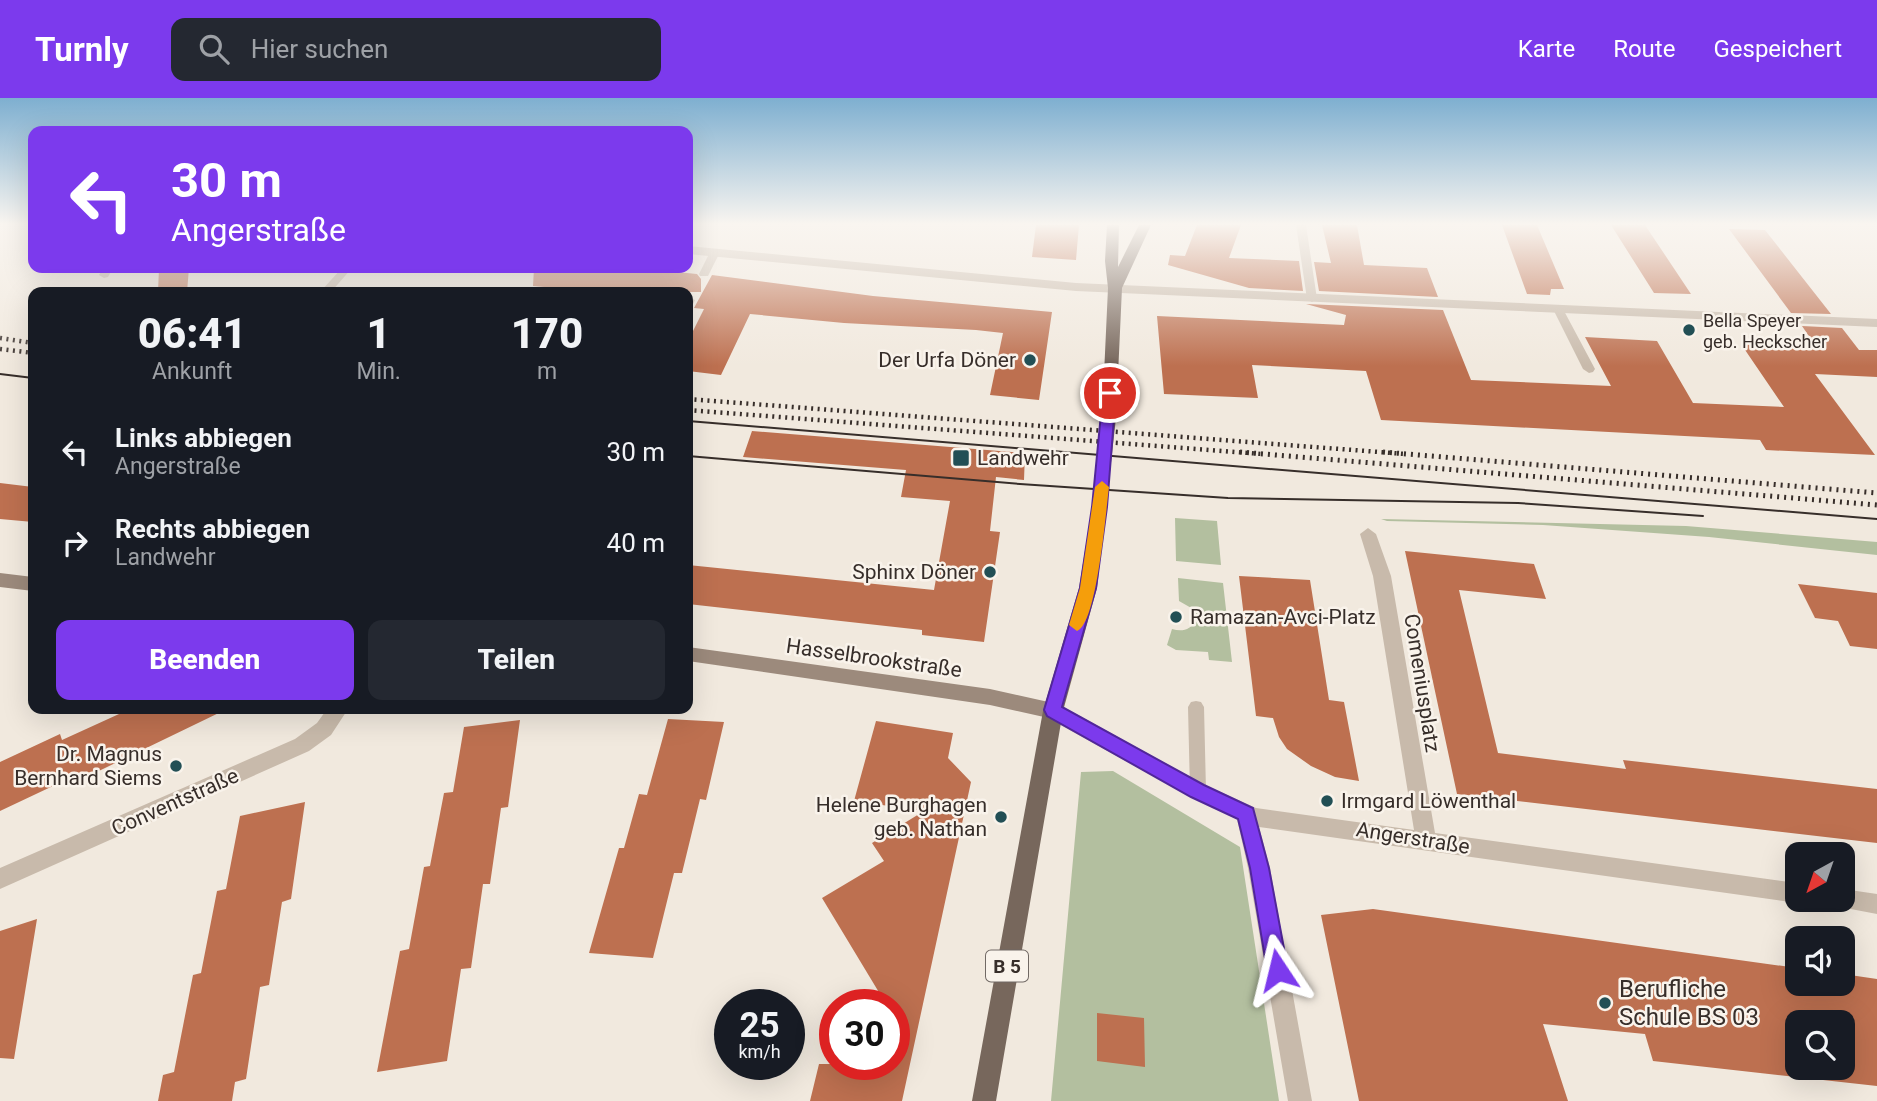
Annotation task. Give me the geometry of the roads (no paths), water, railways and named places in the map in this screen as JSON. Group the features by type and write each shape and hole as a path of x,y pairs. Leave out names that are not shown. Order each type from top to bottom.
{"main road":[{"name":"B 5","path":"984,1101 1053,710 1088,588 1109,418 1115,288 1113,272"},
{"name":"B 5","path":"1115,288 1123,272"}],"street":[{"path":"921,272 1058,285 1312,299 1877,323"},
{"name":"Comeniusplatz","path":"1368,534 1382,576 1426,840"},
{"path":"0,580 28,583"},
{"name":"Hasselbrookstraße","path":"693,655 990,697 1053,710"},
{"name":"Angerstraße","path":"1053,710 1198,791 1246,814 1785,891"},
{"name":"Conventstraße","path":"0,879 303,745 324,729 334,714"},
{"path":"1246,814 1259,868 1300,1101"},
{"path":"1855,901 1877,904"}],"lane":[{"path":"1308,272 1312,299"},
{"path":"330,287 342,273"},
{"path":"1558,309 1589,369"},
{"path":"1196,707 1198,791"}],"tram line":[{"path":"0,374 28,377"},
{"path":"693,421 1877,519"},
{"path":"693,456 1020,484 1228,498 1518,503 1703,516"}],"railway":[{"path":"0,338 28,342"},
{"path":"0,349 28,352"},
{"path":"693,399 1405,454"},
{"path":"693,410 1262,454"},
{"path":"1240,452 1877,505"},
{"path":"1383,452 1877,493"}],"place":[{"name":"Bella Speyer geb. Heckscher","path":"1689,330"},
{"name":"Der Urfa Döner","path":"1030,360"},
{"name":"Landwehr","path":"961,458"},
{"name":"Sphinx Döner","path":"990,572"},
{"name":"Ramazan-Avci-Platz","path":"1176,617"},
{"name":"Dr. Magnus Bernhard Siems","path":"176,766"},
{"name":"Irmgard Löwenthal","path":"1327,801"},
{"name":"Helene Burghagen geb. Nathan","path":"1001,817"},
{"name":"Berufliche Schule BS 03","path":"1605,1003"}]}
